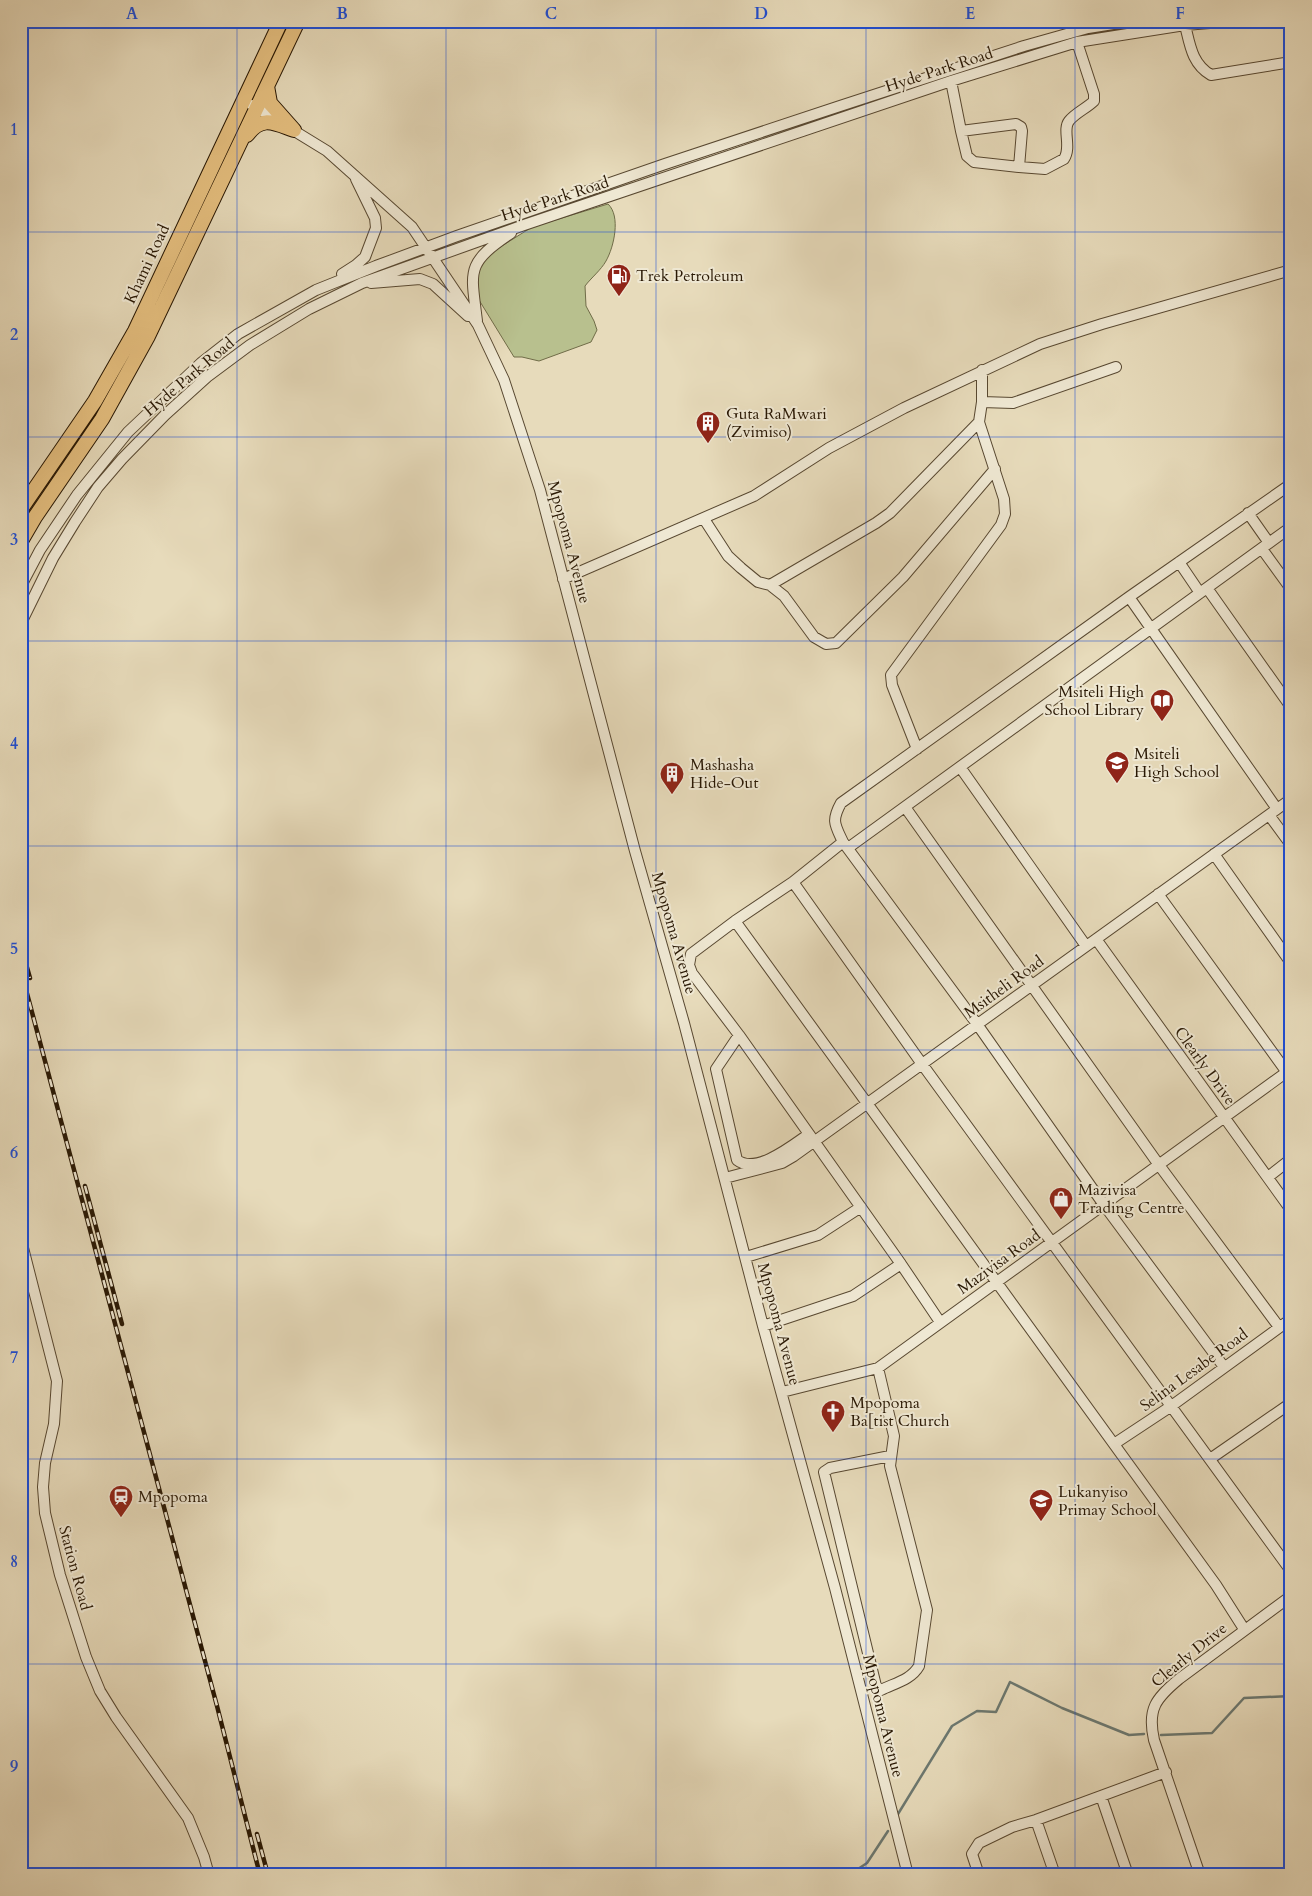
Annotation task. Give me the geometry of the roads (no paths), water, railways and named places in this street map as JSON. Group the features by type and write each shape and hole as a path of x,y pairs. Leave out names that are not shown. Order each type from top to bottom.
{"main road":[{"name":"Khami Road","path":"21,509 95,401 130,339 281,21"},
{"path":"21,542 102,419 148,336 298,21"},
{"path":"266,86 270,103 294,130"},
{"path":"240,144 253,126 258,123 274,123 294,130"}],"street":[{"name":"Hyde Park Road","path":"21,586 40,550 67,508 128,432 201,363 238,334 316,290 426,247 665,164 1015,49 1088,28 1132,21"},
{"name":"Hyde Park Road","path":"21,624 53,558 98,487 122,458 207,377 250,345 309,309 362,283 524,225 951,81 1077,42 1184,25 1234,21"},
{"path":"1184,25 1194,60 1204,71 1211,75 1291,62"},
{"path":"951,81 967,156 970,160 974,162 1044,169 1064,159 1068,149 1067,126 1069,121 1094,101 1094,94 1077,42"},
{"name":"Mpopoma Avenue","path":"242,101 256,107 328,151 412,227 478,325 504,380 540,490 635,851 684,1022 763,1326 835,1588 908,1875"},
{"path":"962,131 1016,124 1021,127 1019,166"},
{"path":"316,290 356,266 365,257 376,228 375,218 353,174"},
{"path":"478,325 472,282 475,265 484,253 524,225"},
{"path":"564,579 754,496 829,448 904,408 982,370 1049,341 1291,270"},
{"path":"362,283 420,279 433,284 478,325"},
{"path":"982,402 1013,403 1116,367"},
{"path":"917,748 892,685 892,675 1001,525 1005,514 1004,499 979,422 982,402 982,370"},
{"path":"770,585 890,513 979,422"},
{"path":"704,519 728,556 758,582 770,585 784,596 814,637 826,644 836,643 903,577 995,469"},
{"path":"1224,1367 1104,1205 977,1024 846,845 835,824 834,817 841,803 1178,562 1291,484"},
{"path":"1248,513 1291,589"},
{"path":"940,1322 739,1034 692,973 689,965 691,954 735,921 905,807 1291,527"},
{"path":"1178,562 1203,590 1291,707"},
{"path":"1129,597 1273,812 1291,845"},
{"path":"960,766 1086,946"},
{"name":"Msitheli Road","path":"725,1178 782,1163 812,1138 867,1103 1291,799"},
{"path":"905,807 1159,1165 1279,1327"},
{"path":"1214,854 1291,964"},
{"path":"793,882 922,1064 1291,1571"},
{"path":"1158,894 1289,1073"},
{"path":"735,921 1216,1585 1244,1629"},
{"name":"Clearly Drive","path":"1096,939 1291,1210"},
{"path":"739,1034 716,1069 737,1160 746,1164 774,1157 812,1138"},
{"name":"Mazivisa Road","path":"782,1392 878,1368 1289,1073"},
{"path":"1268,1177 1291,1159"},
{"path":"746,1256 818,1235 861,1207"},
{"name":"Station Road","path":"21,1240 57,1381 54,1424 45,1463 43,1487 45,1513 60,1575 92,1675 100,1691 188,1818 204,1857 208,1875"},
{"path":"763,1326 853,1296 901,1264"},
{"name":"Selina Lesabe Road","path":"1114,1444 1170,1407 1291,1319"},
{"path":"878,1368 894,1436 890,1466 927,1613 919,1666 916,1671 912,1676 880,1690 876,1686 824,1472 830,1468 890,1456"},
{"path":"1210,1459 1291,1403"},
{"name":"Clearly Drive","path":"1200,1875 1154,1740 1151,1727 1155,1702 1163,1692 1244,1629 1291,1596"},
{"path":"979,1875 972,1854 979,1843 1012,1828 1166,1772"},
{"path":"1101,1796 1128,1875"},
{"path":"1036,1820 1055,1875"}],"waterway":[{"path":"898,1814 952,1726 977,1711 996,1712 1010,1682 1062,1708 1129,1735 1144,1734"},
{"path":"1161,1735 1212,1733 1244,1698 1291,1696"},
{"path":"849,1875 867,1863 888,1831"}],"railway":[{"path":"21,946 30,978"},
{"path":"21,971 217,1706 260,1875"},
{"path":"85,1186 122,1324"},
{"path":"257,1834 268,1875"}],"place":[{"name":"Trek Petroleum","path":"619,297"},
{"name":"Guta RaMwari (Zvimiso)","path":"708,444"},
{"name":"Msiteli High School Library","path":"1162,722"},
{"name":"Msiteli High School","path":"1117,784"},
{"name":"Mashasha Hide-Out","path":"672,795"},
{"name":"Mazivisa Trading Centre","path":"1061,1220"},
{"name":"Mpopoma Ba[tist Church","path":"833,1433"},
{"name":"Mpopoma","path":"121,1518"},
{"name":"Lukanyiso Primay School","path":"1041,1522"}]}
